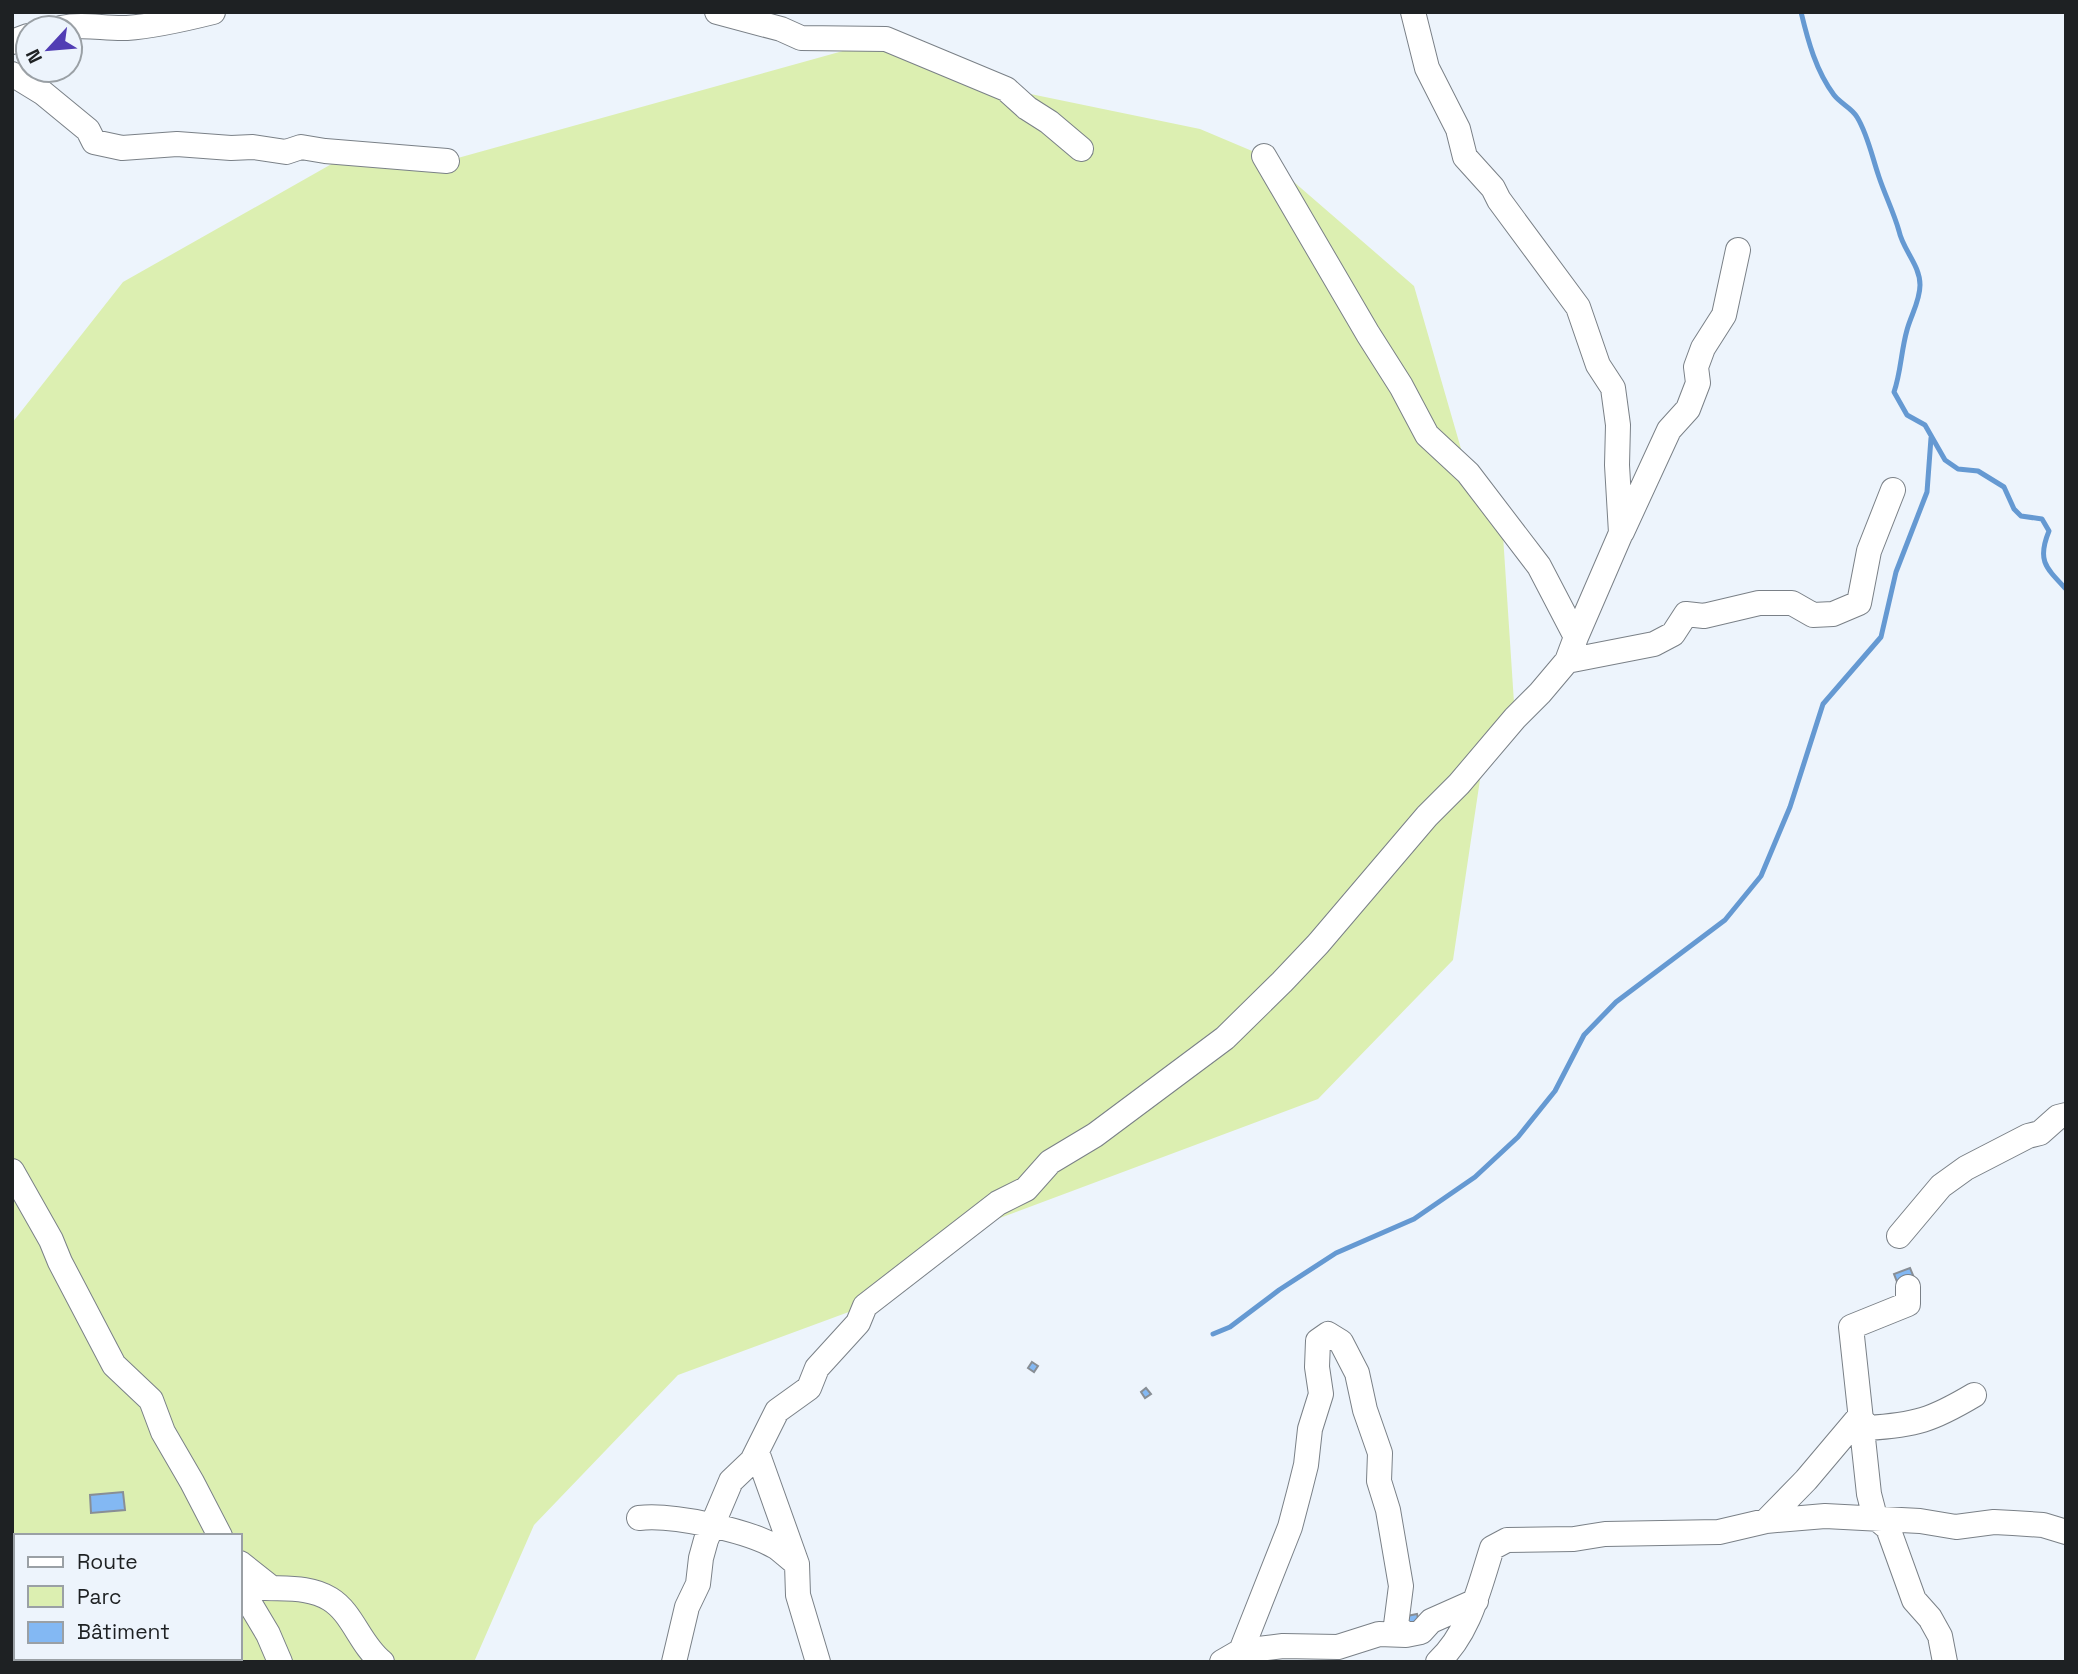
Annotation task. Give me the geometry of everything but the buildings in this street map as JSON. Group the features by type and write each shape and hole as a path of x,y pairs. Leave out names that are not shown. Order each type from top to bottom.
{"street":[{"path":"84,25 125,28 174,22 213,12"},
{"path":"717,12 781,29 802,38 886,39 1006,89 1081,149"},
{"path":"1413,12 1426,68 1458,130 1465,157 1493,188 1578,307 1598,365 1613,388 1618,425 1621,533"},
{"path":"12,74 43,93 88,130 94,142 107,146 122,148 177,144 253,147 286,152 301,147 447,161"},
{"path":"1264,156 1401,386 1427,435 1468,472 1539,566 1576,636"},
{"path":"674,1662 687,1607 698,1584 701,1558 731,1481 752,1461 777,1411 808,1388 817,1368 858,1323 865,1306 998,1203 1026,1189 1050,1162 1095,1135 1225,1038 1282,982 1567,661 1621,533 1669,430 1688,409 1698,383 1696,367 1724,316 1738,250"},
{"path":"1567,661 1654,643 1673,634 1686,614 1704,616 1759,603 1792,603 1813,615 1833,614 1859,603 1869,551 1893,490"},
{"path":"1899,1236 1941,1186 1965,1168 2028,1136 2040,1133 2058,1117 2066,1115"},
{"path":"12,1171 51,1240 114,1366 151,1400 163,1432 219,1534"},
{"path":"1908,1287 1908,1304 1851,1327 1860,1416 1875,1517 1888,1528 1914,1600 1940,1636 1945,1662"},
{"path":"1232,1658 1290,1527 1306,1465 1310,1429 1321,1394 1317,1367 1318,1341 1328,1334 1341,1342 1357,1373 1365,1410 1380,1453 1379,1481 1388,1510 1401,1586 1401,1606 1396,1625 1405,1635"},
{"path":"1860,1416 1867,1428 1916,1424 1943,1413 1974,1395"},
{"path":"1766,1521 1806,1480 1860,1416"},
{"path":"757,1452 797,1564 797,1595 818,1662"},
{"path":"639,1518 658,1516 754,1538 776,1547 797,1564"},
{"path":"1438,1662 1459,1635 1476,1601 1492,1548 1507,1540 1574,1539 1605,1534 1719,1532 1766,1521 1825,1516 1875,1517 1956,1527 1994,1522 2054,1529 2066,1538"},
{"path":"242,1565 269,1586"},
{"path":"242,1586 299,1588 330,1598 347,1615 359,1635 382,1662"},
{"path":"242,1589 268,1634 280,1662"},
{"path":"1232,1658 1283,1646 1338,1647 1379,1634 1405,1635 1421,1632 1431,1621 1476,1601"}],"green space":[{"path":"886,39 1006,89 1200,129 1264,156 1414,286 1468,473 1502,520 1515,718 1484,753 1453,960 1318,1099 957,1234 865,1306 678,1375 534,1525 474,1662 12,1662 12,423 123,282 351,153 447,161"}],"waterway":[{"path":"1801,12 1822,76 1834,95 1855,114 1864,131 1901,238 1919,278 1919,297 1907,330 1894,392 1907,415 1925,425 1945,460 1958,469 1978,471 2004,487 2014,509 2021,516 2042,519 2049,531 2045,541 2045,563 2066,589"},
{"path":"1213,1334 1230,1327 1279,1290 1336,1253 1414,1219 1475,1177 1518,1137 1555,1091 1584,1035 1616,1002 1725,920 1761,876 1790,807 1823,704 1881,637 1896,572 1927,492 1931,438"}]}
